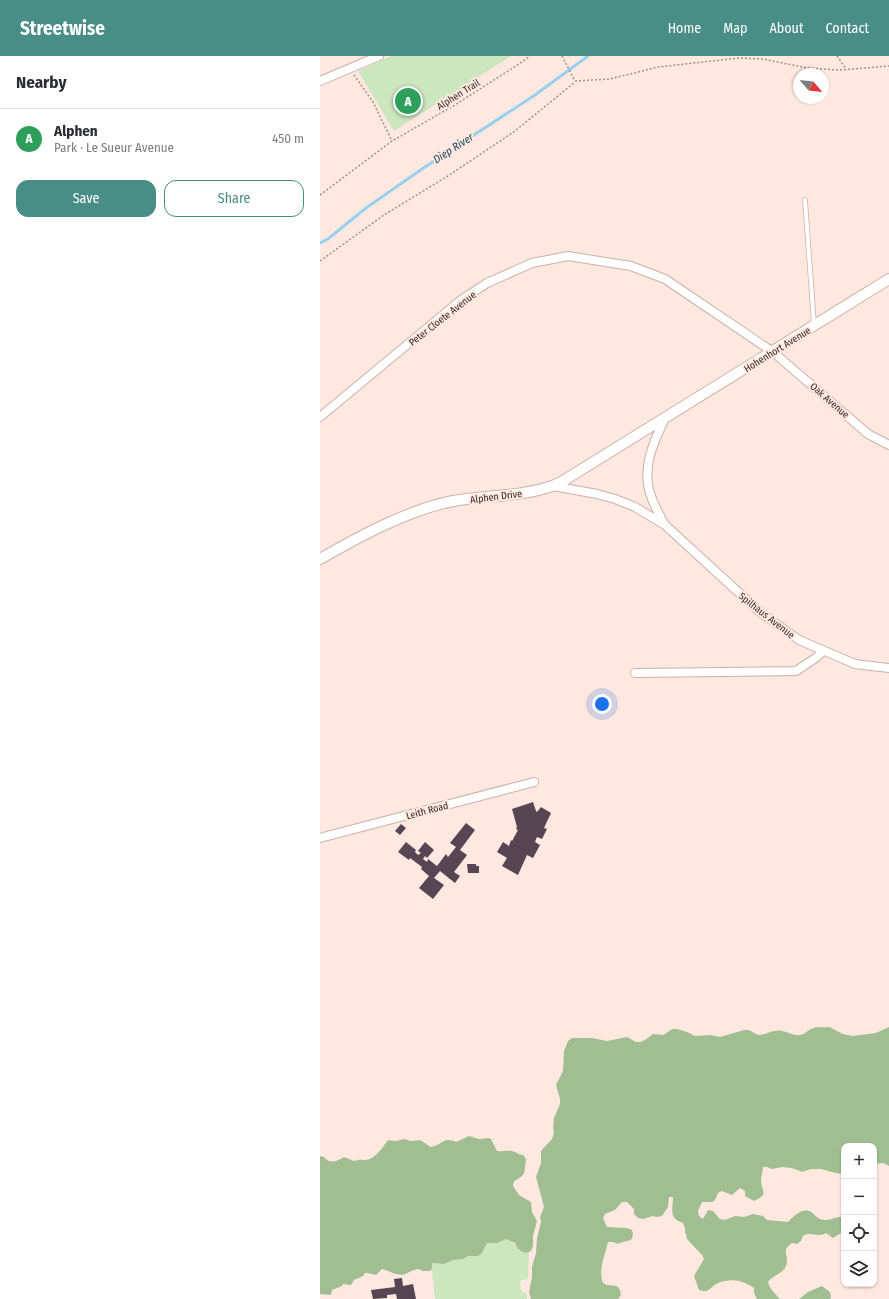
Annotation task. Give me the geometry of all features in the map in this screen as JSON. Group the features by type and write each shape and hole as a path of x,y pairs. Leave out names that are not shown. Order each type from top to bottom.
{"street":[{"path":"320,81 379,56"},
{"name":"Peter Cloete Avenue","path":"320,417 461,300 487,283 532,263 568,256 631,266 665,279 773,352"},
{"name":"Hohenhort Avenue","path":"665,418 889,279"},
{"name":"Oak Avenue","path":"773,352 868,434 889,444"},
{"name":"Alphen Drive","path":"320,559 342,546 382,527 406,516 432,507 452,502 513,494 553,486 665,418"},
{"name":"Spilhaus Avenue","path":"665,418 648,459 646,479 650,496 665,525"},
{"name":"Spilhaus Avenue","path":"553,486 597,494 635,507 665,525 760,612 799,640 855,664 889,668"},
{"path":"636,673 796,671 817,657 823,651"},
{"name":"Leith Road","path":"320,838 534,782"}],"lane":[{"path":"805,200 815,326"}],"path":[{"name":"Alphen Trail","path":"320,195 392,141 455,105 530,56"},
{"path":"562,56 575,81"},
{"path":"837,56 846,69"},
{"path":"320,261 384,215 451,174 515,131 575,81 610,79 658,67 739,58 763,59 807,68 840,70 889,66"},
{"path":"350,69 373,102 392,141"}],"green space":[{"path":"391,56 511,56 394,131 358,71"},
{"path":"818,1027 829,1027 843,1034 853,1036 876,1033 889,1027 889,1166 883,1163 877,1164 877,1143 841,1143 841,1174 821,1169 811,1169 802,1172 792,1168 782,1167 772,1169 763,1167 761,1184 764,1192 759,1199 754,1201 745,1196 745,1191 740,1188 732,1195 722,1191 718,1193 713,1202 702,1202 698,1211 699,1216 703,1219 708,1210 713,1211 720,1219 725,1220 735,1216 744,1217 753,1214 763,1216 767,1220 788,1222 796,1215 807,1210 821,1220 841,1217 841,1233 833,1238 826,1233 821,1235 806,1235 803,1236 801,1241 797,1244 792,1243 788,1246 786,1251 787,1262 785,1269 768,1282 771,1289 780,1299 757,1299 754,1293 754,1288 745,1283 732,1280 718,1283 707,1291 699,1290 694,1276 704,1259 687,1239 683,1223 675,1219 673,1216 673,1197 669,1197 668,1207 662,1216 653,1216 643,1219 638,1218 634,1214 634,1209 627,1202 622,1202 615,1210 605,1214 603,1218 607,1227 627,1228 632,1230 633,1234 632,1239 628,1241 618,1244 608,1242 602,1262 601,1273 603,1283 617,1286 621,1295 618,1299 531,1299 529,1292 532,1267 541,1222 540,1217 544,1207 536,1177 541,1163 541,1151 552,1139 554,1133 554,1118 560,1104 556,1085 563,1071 564,1051 568,1041 572,1038 592,1038 607,1041 627,1037 636,1042 640,1042 653,1034 663,1035 672,1029 687,1032 695,1036 710,1035 720,1037 744,1030 749,1030 758,1035 779,1031 800,1035"},
{"path":"469,1136 479,1139 489,1138 497,1151 513,1151 523,1155 526,1159 524,1173 521,1177 514,1181 513,1186 519,1195 531,1202 532,1212 537,1221 531,1251 526,1253 518,1248 515,1243 506,1239 497,1243 487,1243 482,1253 478,1256 468,1256 463,1259 453,1260 444,1264 432,1263 432,1269 430,1271 418,1269 400,1275 382,1269 376,1275 365,1273 363,1276 354,1280 351,1285 343,1284 342,1286 332,1290 331,1295 320,1294 320,1156 331,1162 344,1157 354,1161 366,1160 376,1155 388,1140 420,1140 431,1147 445,1140 456,1142"},
{"path":"506,1239 511,1241 526,1253 529,1252 528,1279 520,1281 521,1291 527,1294 527,1299 435,1299 431,1263 444,1264 453,1260 463,1259 468,1256 478,1256 482,1253 487,1243 497,1243"},
{"path":"822,1286 830,1292 830,1299 799,1299 808,1292"}],"building":[{"path":"533,802 537,812 541,807 551,813 544,828 547,829 542,839 537,837 535,842 540,845 533,858 527,855 518,875 502,866 507,858 497,852 503,842 509,846 518,830 516,829 517,827 512,809"},
{"path":"466,823 475,830 460,850 467,855 454,872 460,876 455,883 440,871 434,878 444,885 433,899 419,888 429,876 421,869 422,867 410,858 409,860 398,852 406,842 416,850 415,852 418,855 421,853 418,851 425,842 434,850 427,858 425,856 423,859 427,862 428,859 437,866 446,854 448,857 456,847 450,843"},
{"path":"401,824 406,828 400,835 395,831"},
{"path":"467,864 476,864 476,866 479,866 479,873 468,873"},
{"path":"402,1278 403,1286 413,1284 416,1299 397,1299 396,1294 387,1295 387,1298 373,1299 371,1290 395,1287 394,1279"}],"waterway":[{"name":"Diep River","path":"320,243 328,239 366,208 422,169 535,95 588,56"}],"place":[{"name":"Alphen","path":"408,101"}]}
